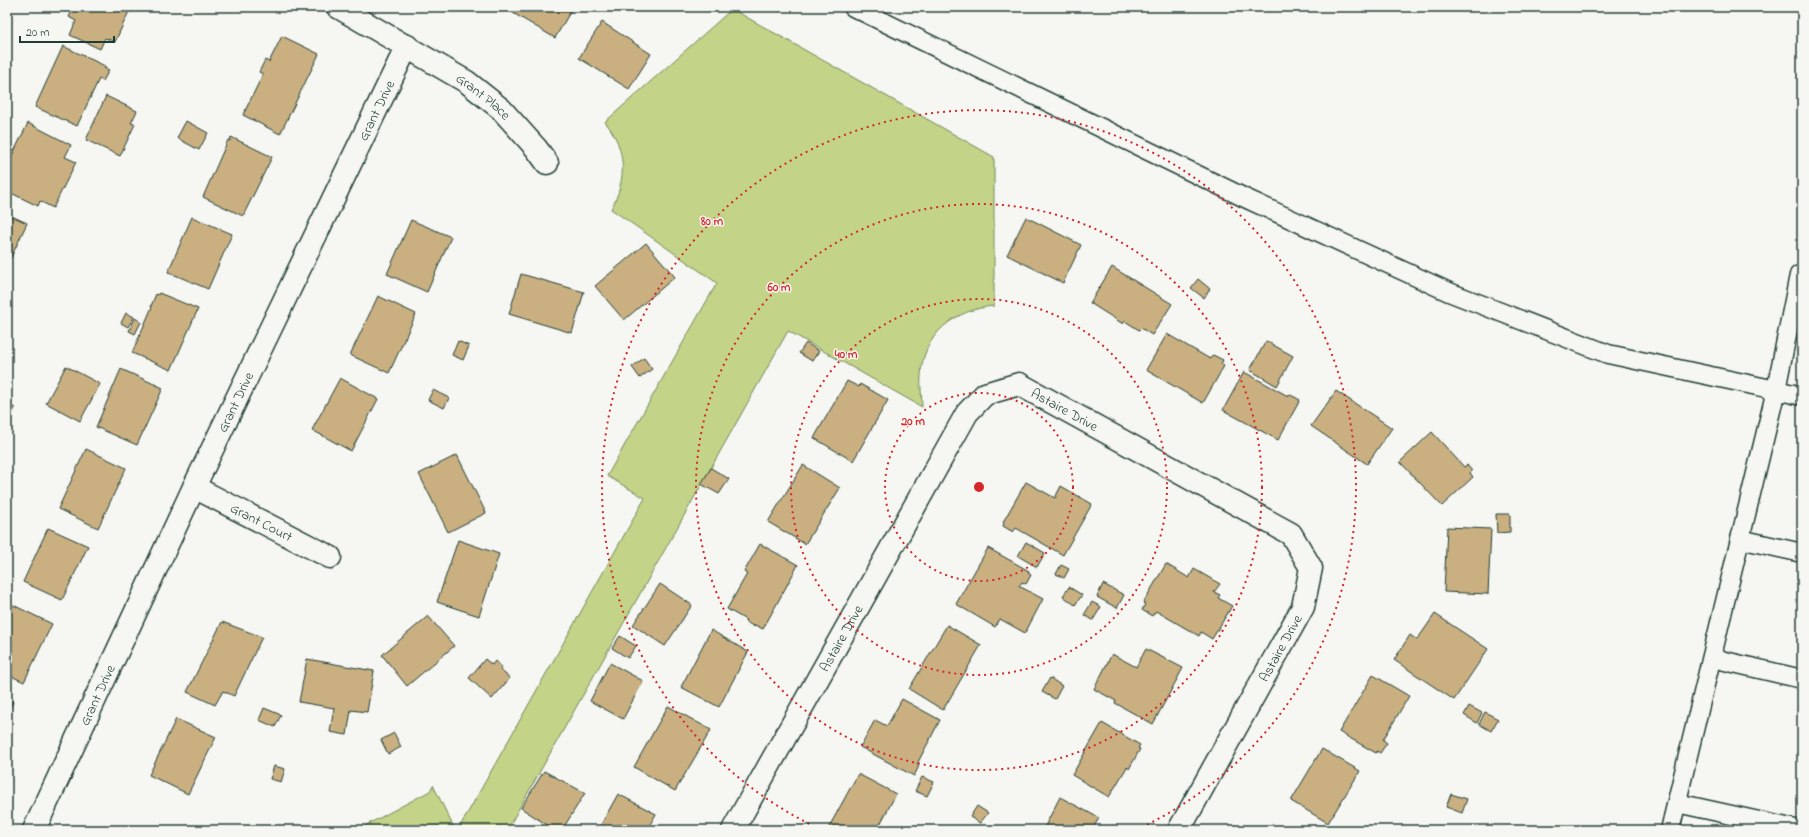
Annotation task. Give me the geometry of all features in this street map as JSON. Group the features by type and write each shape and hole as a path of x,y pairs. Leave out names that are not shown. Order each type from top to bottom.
{"street":[{"path":"338,7 406,46"},
{"name":"Grant Place","path":"406,46 467,82 501,109 536,148 547,163"},
{"name":"Grant Drive","path":"34,830 194,487 406,46"},
{"name":"Astaire Drive","path":"733,830 967,413 985,394 1019,384 1291,534 1311,568 1303,607 1180,830"},
{"name":"Grant Court","path":"194,487 330,557"}],"lane":[{"path":"853,7 1245,198 1449,292 1608,354 1802,396"},
{"path":"1670,830 1776,390 1799,275 1802,276"},
{"path":"1740,539 1802,553"},
{"path":"1712,658 1802,679"},
{"path":"1677,803 1800,830"}],"green space":[{"path":"732,9 994,157 994,306 980,308 954,318 935,336 927,348 923,361 921,380 922,407 788,331 507,830 458,830 645,498 607,476 717,283 611,209 620,187 622,164 621,153 617,142 605,122"},
{"path":"433,785 455,830 357,830 430,791"}],"building":[{"path":"74,7 131,7 115,42 105,38 100,49 70,35 76,21 69,17"},
{"path":"503,7 573,7 555,38"},
{"path":"602,22 651,54 629,89 579,58"},
{"path":"282,36 319,54 280,134 243,115 263,74 259,72 265,60 269,62"},
{"path":"63,46 105,66 104,68 109,70 103,81 99,79 77,126 35,107"},
{"path":"106,96 137,111 131,123 135,124 120,156 86,140"},
{"path":"186,121 208,133 199,150 177,138"},
{"path":"28,123 71,145 65,157 76,162 53,208 40,201 38,206 7,191 7,166"},
{"path":"231,137 272,157 243,216 203,197 228,140 230,141"},
{"path":"7,214 27,223 7,266"},
{"path":"192,217 232,234 208,289 168,272"},
{"path":"1026,217 1081,245 1063,283 1007,255"},
{"path":"411,220 451,237 427,292 387,274"},
{"path":"646,243 675,277 624,320 595,286"},
{"path":"1112,267 1172,304 1152,335 1141,328 1139,330 1125,321 1123,324 1090,303"},
{"path":"521,274 584,292 572,333 509,314"},
{"path":"1198,279 1210,289 1204,298 1191,288"},
{"path":"159,293 198,309 171,370 132,353 156,294 158,295"},
{"path":"378,296 416,314 389,373 350,355"},
{"path":"126,313 134,317 128,327 121,323"},
{"path":"135,318 141,322 135,334 129,331"},
{"path":"1167,334 1210,359 1213,355 1223,360 1221,364 1224,366 1203,403 1146,370"},
{"path":"458,341 469,346 463,360 452,355"},
{"path":"1266,341 1293,356 1277,386 1250,370"},
{"path":"806,343 819,351 812,361 799,353"},
{"path":"644,358 652,369 640,378 632,367"},
{"path":"66,366 100,384 80,421 46,403"},
{"path":"121,369 163,388 137,445 96,427"},
{"path":"1244,372 1288,396 1289,394 1300,400 1278,440 1223,410"},
{"path":"340,378 378,399 351,451 312,430"},
{"path":"847,381 859,387 860,384 888,400 853,461 814,438"},
{"path":"433,390 449,398 444,408 428,400"},
{"path":"1336,391 1392,428 1367,464 1311,426"},
{"path":"7,404 15,408 7,425"},
{"path":"1432,432 1464,467 1467,465 1472,471 1470,473 1473,477 1442,506 1400,462"},
{"path":"86,449 126,468 98,528 58,509"},
{"path":"457,455 486,513 448,532 419,474"},
{"path":"803,465 840,488 805,544 768,522"},
{"path":"711,468 729,479 719,494 701,484"},
{"path":"1026,482 1055,498 1061,486 1092,504 1063,555 1016,528 1013,532 1003,526 1003,522"},
{"path":"1496,514 1510,514 1510,532 1497,533"},
{"path":"1447,527 1491,529 1488,594 1444,592"},
{"path":"48,528 88,546 62,600 23,582"},
{"path":"458,540 499,554 479,616 437,602"},
{"path":"1026,542 1045,553 1037,567 1018,556"},
{"path":"760,544 798,565 763,629 755,625 754,627 745,621 746,620 727,609 747,574 744,572"},
{"path":"988,548 1029,571 1028,573 1031,575 1026,584 1022,582 1019,586 1043,599 1025,633 1000,619 995,627 956,604"},
{"path":"1166,564 1189,578 1194,569 1220,584 1214,592 1220,595 1218,598 1232,606 1212,639 1201,632 1199,636 1156,611 1152,616 1142,610 1145,604 1143,603"},
{"path":"1061,565 1069,569 1064,578 1056,574"},
{"path":"660,584 692,605 665,646 633,625"},
{"path":"1103,584 1124,595 1117,608 1097,597"},
{"path":"1069,587 1082,595 1075,605 1063,596"},
{"path":"7,602 52,624 24,682 7,674"},
{"path":"1092,602 1101,607 1093,620 1084,615"},
{"path":"1435,614 1488,649 1454,700 1394,660 1410,635 1417,640"},
{"path":"428,616 454,646 407,686 382,655"},
{"path":"222,622 262,637 234,696 223,691 215,705 187,692"},
{"path":"947,625 981,645 943,710 909,689"},
{"path":"711,630 748,652 719,707 681,687"},
{"path":"620,636 636,646 628,658 612,648"},
{"path":"1146,649 1183,668 1153,724 1115,703 1116,701 1094,689 1112,654 1136,667"},
{"path":"307,659 374,671 367,712 351,710 347,735 330,732 334,708 299,702"},
{"path":"485,659 492,665 495,661 502,667 500,670 510,678 492,699 469,678"},
{"path":"610,663 643,681 623,719 590,701"},
{"path":"1373,675 1409,696 1383,740 1387,743 1380,753 1377,751 1376,753 1339,732"},
{"path":"1050,678 1062,686 1055,699 1042,692"},
{"path":"7,699 13,702 7,714"},
{"path":"902,699 940,720 917,764 919,766 914,776 860,747 875,720 887,726"},
{"path":"668,706 711,730 675,791 634,767"},
{"path":"1469,706 1482,713 1477,723 1464,715"},
{"path":"264,708 281,715 275,727 259,720"},
{"path":"1485,712 1498,719 1491,731 1479,724"},
{"path":"176,719 216,737 188,794 149,775"},
{"path":"1102,723 1140,745 1138,748 1140,749 1129,769 1127,767 1109,797 1072,775"},
{"path":"394,733 401,747 388,754 381,740"},
{"path":"1322,749 1360,771 1328,823 1291,801"},
{"path":"274,766 285,769 281,782 270,779"},
{"path":"544,771 585,793 562,830 555,830 521,808"},
{"path":"858,774 896,794 877,830 835,830 829,827"},
{"path":"922,777 934,782 927,796 915,791"},
{"path":"618,794 656,814 647,830 598,830"},
{"path":"1451,794 1467,799 1462,813 1446,807"},
{"path":"1060,797 1099,818 1092,830 1043,830"},
{"path":"977,806 988,813 980,823 970,817"}]}
